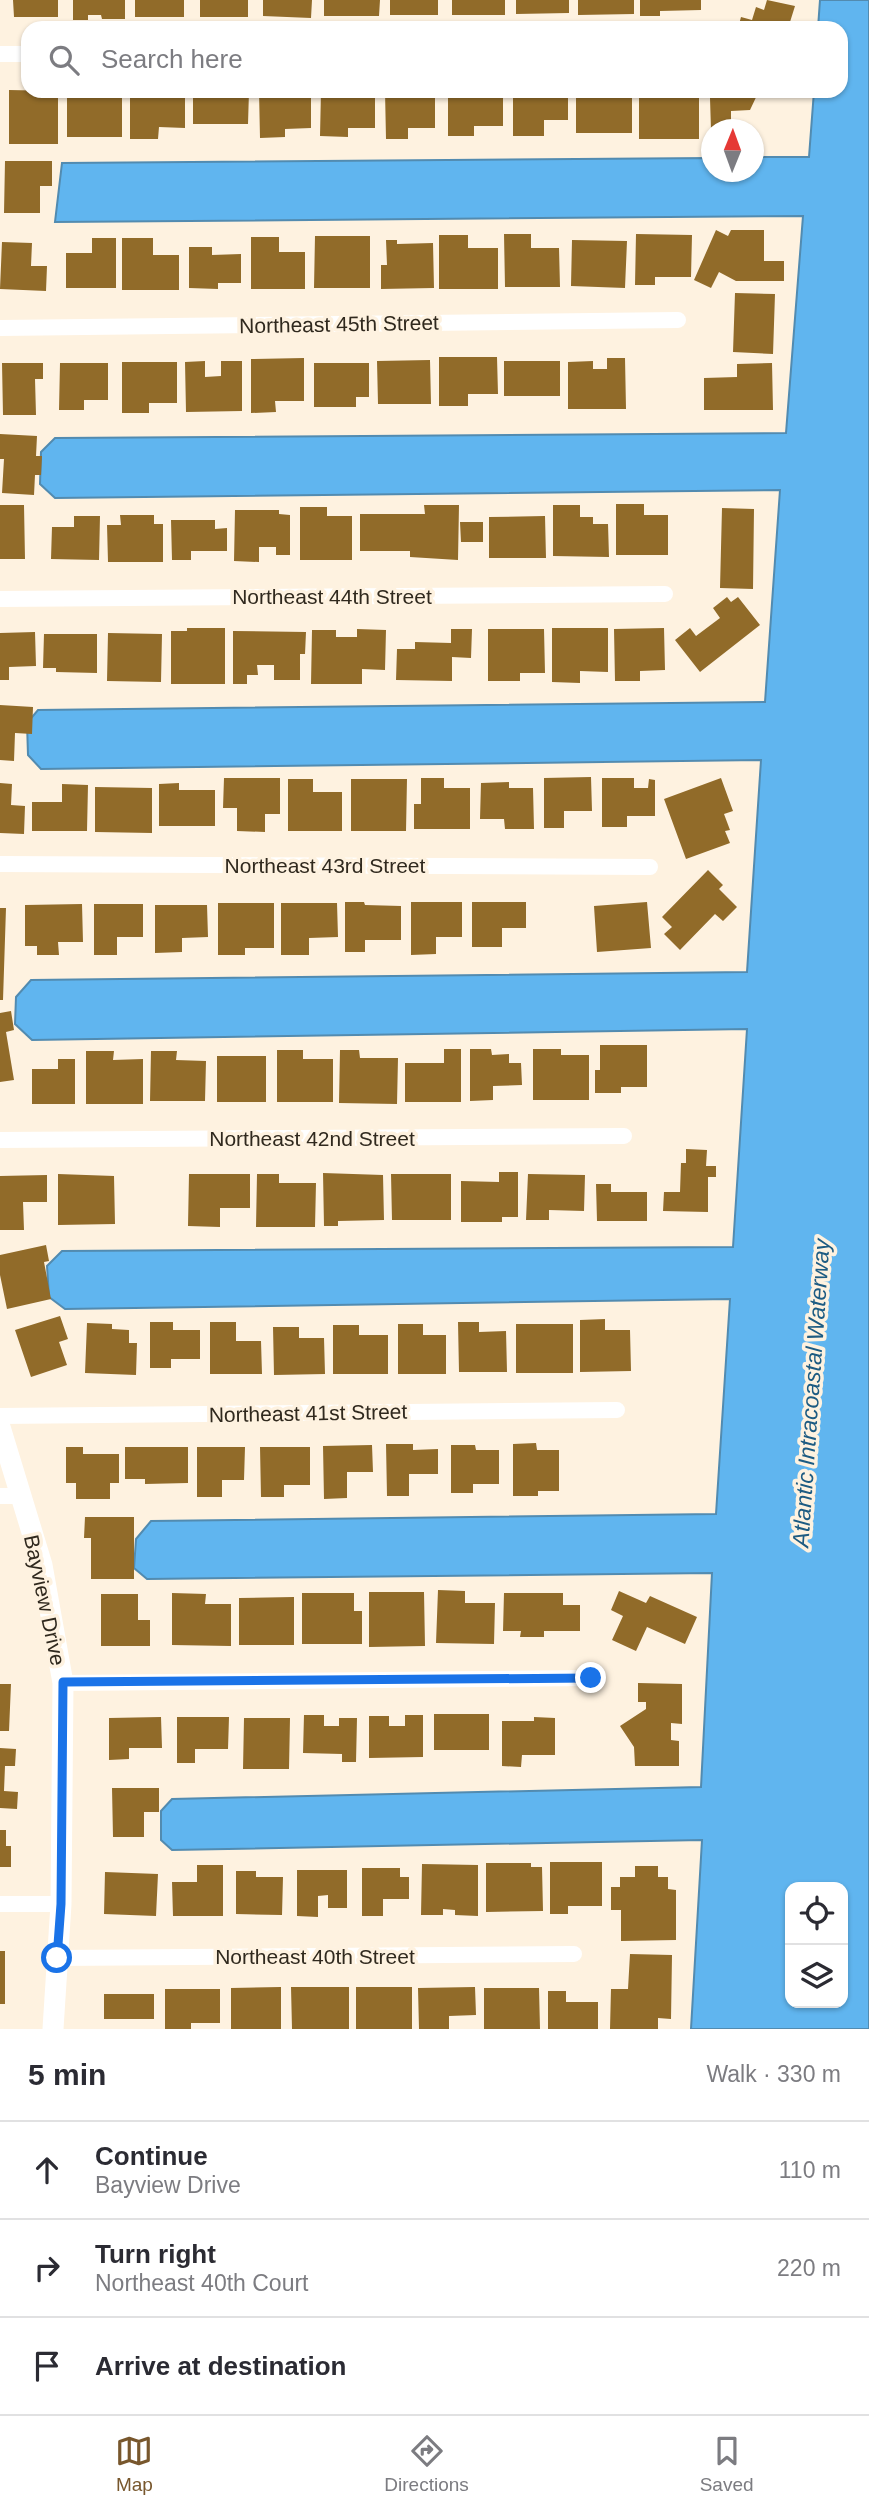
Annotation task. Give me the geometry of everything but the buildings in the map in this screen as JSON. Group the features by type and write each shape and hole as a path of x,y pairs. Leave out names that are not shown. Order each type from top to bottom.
{"street":[{"path":"0,54 21,54"},
{"name":"Northeast 45th Street","path":"0,328 678,320"},
{"name":"Northeast 44th Street","path":"0,599 665,594"},
{"name":"Northeast 43rd Street","path":"0,864 650,866"},
{"name":"Northeast 42nd Street","path":"0,1140 624,1136"},
{"name":"Northeast 41st Street","path":"0,1416 617,1410"},
{"name":"Bayview Drive","path":"0,1427 10,1496 42,1565 63,1682 61,1904 53,2029"},
{"path":"63,1682 591,1678"},
{"path":"0,1904 61,1904"},
{"name":"Northeast 40th Street","path":"57,1958 574,1954"}],"water":[{"name":"Atlantic Intracoastal Waterway","path":"820,0 869,0 869,2029 691,2029 702,1840 172,1850 161,1840 161,1811 172,1799 701,1787 712,1573 147,1579 134,1568 136,1539 151,1521 716,1514 730,1299 65,1309 49,1297 47,1266 62,1251 733,1247 747,1029 32,1040 15,1024 16,997 31,980 747,972 761,760 41,769 28,755 27,723 38,710 765,702 780,490 55,498 40,484 41,452 55,438 786,433 803,216 55,222 62,163 701,158 701,182 764,182 764,157 809,157 813,98 848,98 848,21 818,21"}],"route":[{"path":"57,1958 61,1904 63,1682 591,1678"}]}
